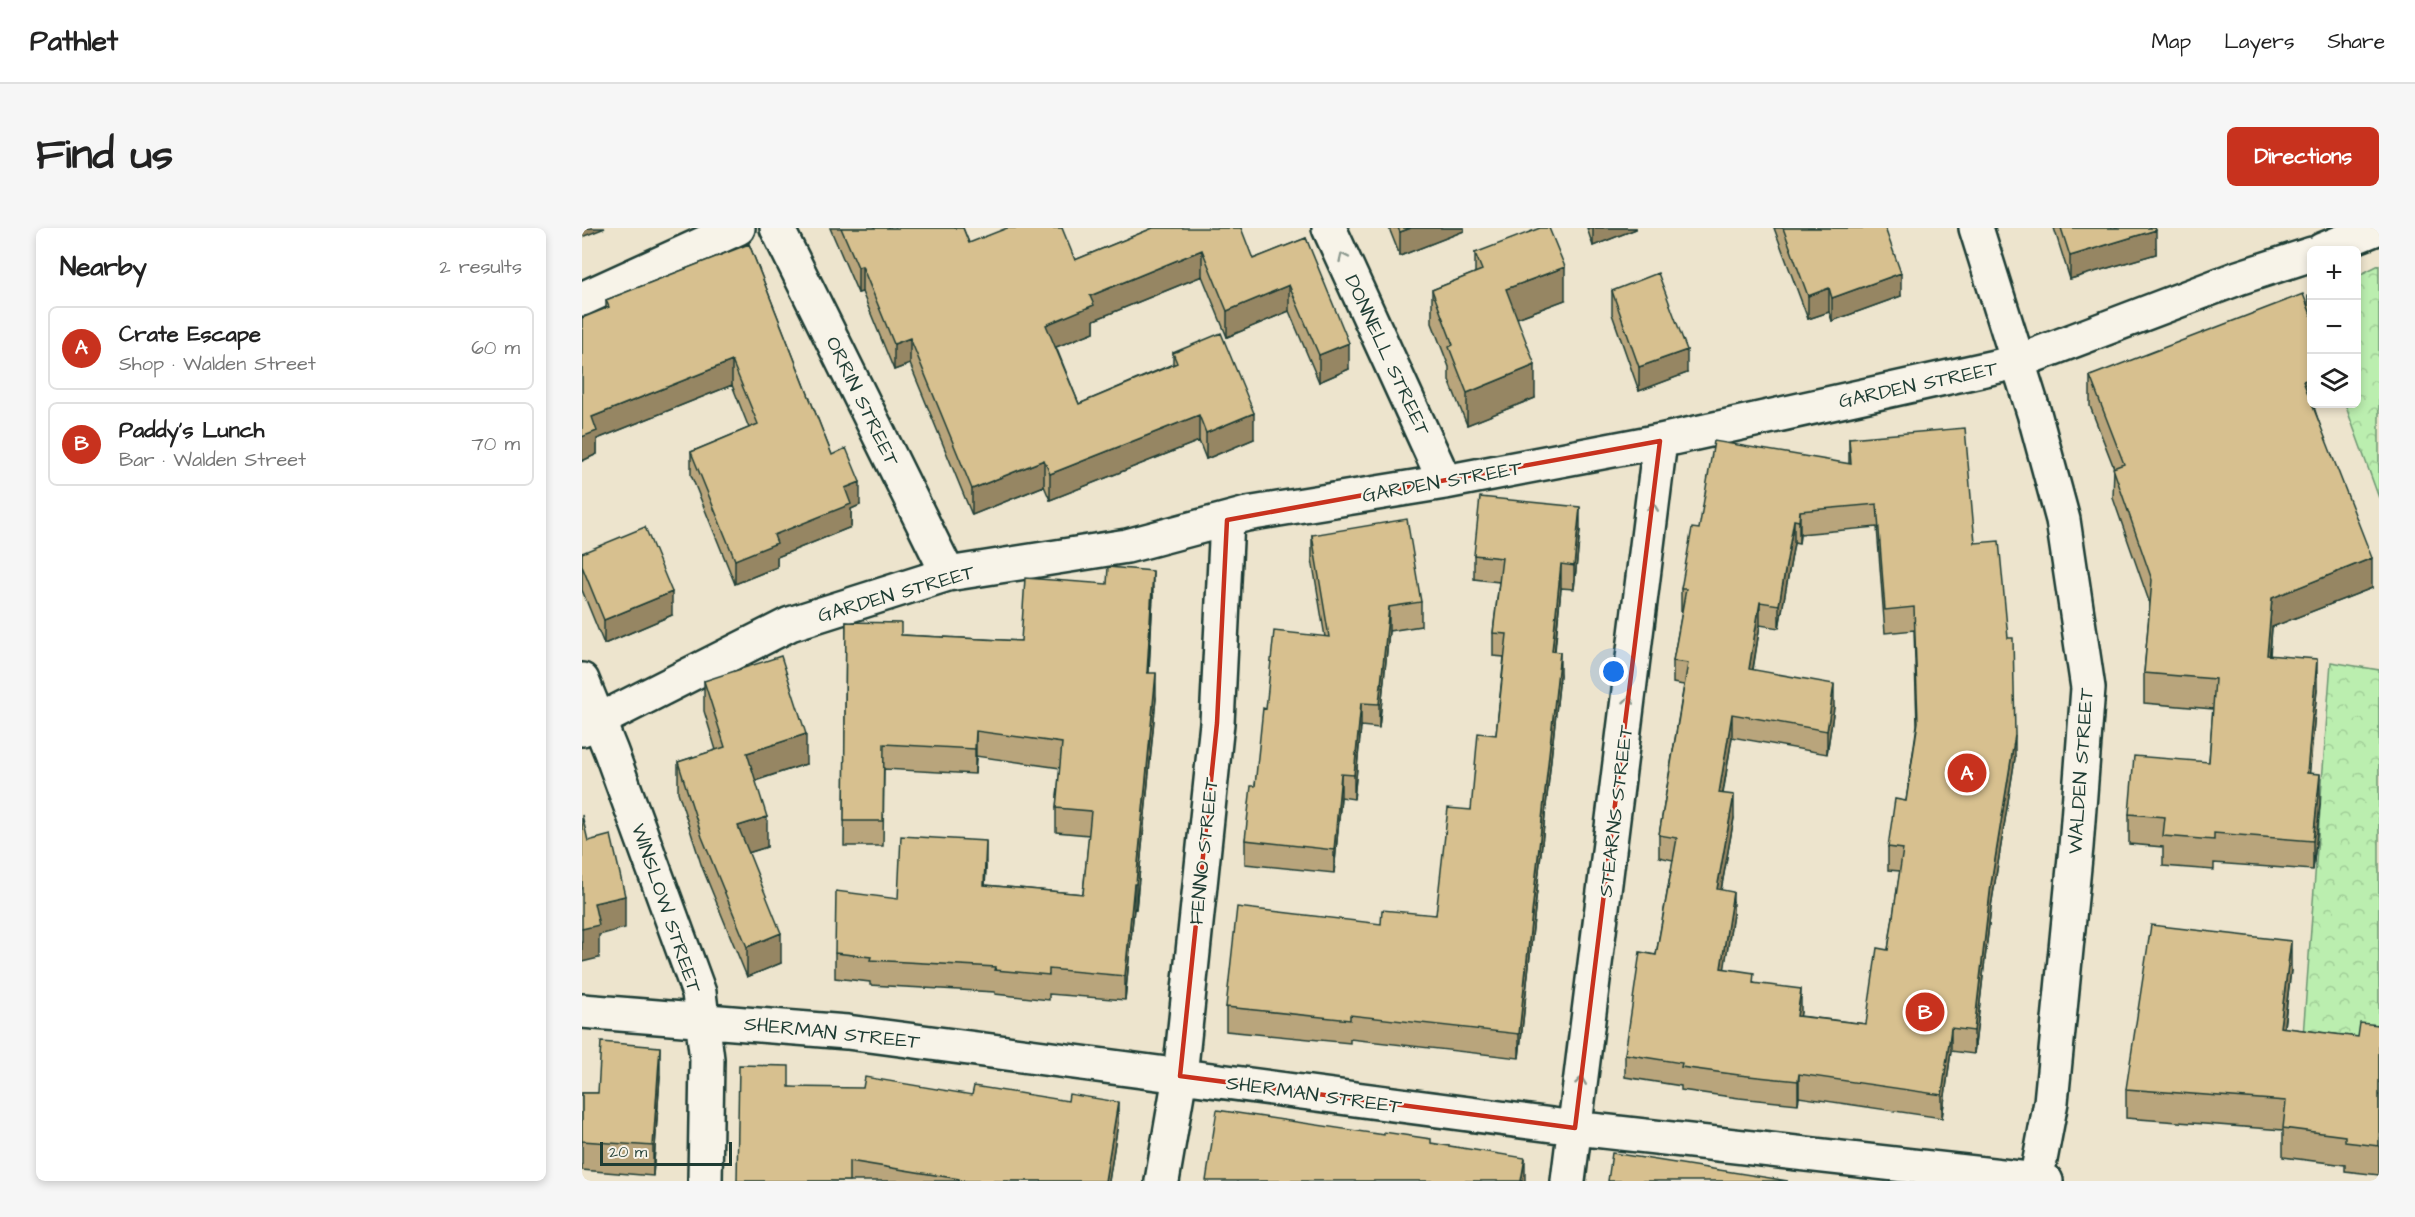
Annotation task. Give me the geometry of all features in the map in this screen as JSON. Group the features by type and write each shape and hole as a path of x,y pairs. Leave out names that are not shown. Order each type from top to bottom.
{"street":[{"path":"582,299 738,228"},
{"name":"ORRIN STREET","path":"777,228 948,574"},
{"name":"DONNELL STREET","path":"1329,228 1445,482"},
{"name":"WALDEN STREET","path":"1976,228 2034,413 2063,520 2088,688 2076,847 2050,1102 2039,1180"},
{"path":"2332,246 2377,228"},
{"name":"GARDEN STREET","path":"590,725 790,624 948,574 1127,546 1227,520 1660,441 2017,362 2238,278 2307,256"},
{"name":"STEARNS STREET","path":"1568,1181 1660,441"},
{"name":"FENNO STREET","path":"1162,1181 1180,1076 1217,723 1227,520"},
{"name":"WINSLOW STREET","path":"582,680 590,725 675,924 699,993 707,1059 705,1181"},
{"name":"SHERMAN STREET","path":"582,1011 702,1018 847,1032 1575,1128 2039,1180"}],"highlighted area":[{"path":"1660,441 1575,1128 1180,1076 1217,723 1227,520"}],"green space":[{"path":"2379,265 2379,498 2346,408 2361,408 2361,274"},
{"path":"2331,662 2379,670 2379,1045 2303,1036"}],"building":[{"path":"841,228 963,228 969,243 1007,228 1062,228 1075,260 1153,228 1241,228 1253,259 1306,238 1349,343 1319,355 1289,285 1227,311 1202,250 1090,296 1094,305 1046,325 1079,404 1177,363 1173,353 1221,333 1254,413 1206,433 1199,415 1050,474 1044,460 972,489 910,338 894,344 862,266 858,267"},
{"path":"1398,228 1411,228 1400,232"},
{"path":"1540,228 1549,228 1565,267 1506,289 1535,365 1467,393 1449,347 1453,345 1432,290 1482,270 1475,253"},
{"path":"1783,228 1885,228 1901,273 1832,298 1829,288 1808,296"},
{"path":"2061,228 2155,228 2156,230 2070,256"},
{"path":"749,244 832,455 846,448 860,482 845,488 851,504 774,535 777,543 735,560 691,452 758,424 732,361 592,417 597,431 582,437 582,318 609,307 606,300"},
{"path":"1658,273 1687,350 1639,367 1612,291"},
{"path":"2303,294 2307,304 2307,380 2303,381 2307,391 2307,408 2314,408 2372,558 2272,598 2267,655 2317,659 2307,773 2320,774 2313,841 2214,833 2214,840 2163,836 2165,817 2129,814 2134,756 2209,762 2215,679 2144,673 2152,580 2113,468 2124,464 2090,376"},
{"path":"1965,428 1975,543 1999,541 2008,638 2013,638 2015,735 1991,884 1974,1031 1951,1028 1942,1095 1799,1074 1798,1081 1739,1075 1681,1067 1682,1063 1625,1054 1640,952 1656,955 1677,838 1659,835 1688,663 1673,661 1686,589 1681,589 1692,528 1699,529 1714,441 1851,464 1849,438","holes":["1877,504 1885,610 1914,607 1918,722 1906,801 1895,799 1888,847 1903,849 1888,950 1877,948 1866,1024 1797,1016 1801,989 1753,983 1754,973 1721,968 1733,892 1717,889 1734,795 1719,793 1732,714 1827,731 1834,684 1749,669 1760,602 1779,605 1794,520 1799,521 1800,511"]},
{"path":"1480,497 1580,507 1574,566 1561,564 1552,651 1560,652 1519,1034 1350,1015 1350,1020 1226,1007 1237,907 1381,924 1382,910 1436,915 1448,808 1471,810 1478,733 1496,735 1507,634 1493,633 1502,558 1474,555"},
{"path":"1407,519 1421,602 1389,607 1379,704 1361,703 1354,775 1341,774 1334,850 1245,840 1251,786 1255,786 1263,708 1266,709 1274,631 1329,637 1312,535"},
{"path":"645,527 672,592 604,620 582,566 582,553"},
{"path":"1108,567 1153,571 1147,673 1156,673 1125,976 1049,969 1049,975 995,970 996,967 870,960 871,957 835,953 836,891 898,899 901,836 986,841 984,885 1083,894 1091,811 1056,808 1062,743 976,731 975,749 884,744 883,821 844,821 846,622 901,623 901,635 1021,641 1025,578 1107,584"},
{"path":"781,656 806,734 747,753 767,817 738,826 781,933 747,947 702,837 678,762 725,747 704,681"},
{"path":"582,815 588,841 611,835 625,896 594,903 599,925 582,929"},
{"path":"2151,925 2291,941 2280,1027 2358,1037 2360,1023 2379,1025 2379,1146 2345,1142 2345,1136 2283,1128 2286,1101 2126,1089"},
{"path":"601,1042 660,1047 653,1146 582,1141 582,1093 598,1093"},
{"path":"739,1065 789,1066 789,1087 863,1088 865,1077 972,1095 974,1086 1068,1101 1069,1094 1118,1102 1105,1181 959,1181 959,1179 849,1161 849,1181 737,1181"},
{"path":"1217,1110 1384,1135 1384,1132 1431,1139 1431,1143 1525,1158 1521,1181 1206,1181"},
{"path":"1612,1153 1788,1181 1608,1181"}],"place":[{"name":"Crate Escape","path":"1967,773"},
{"name":"Paddy's Lunch","path":"1925,1012"}]}
